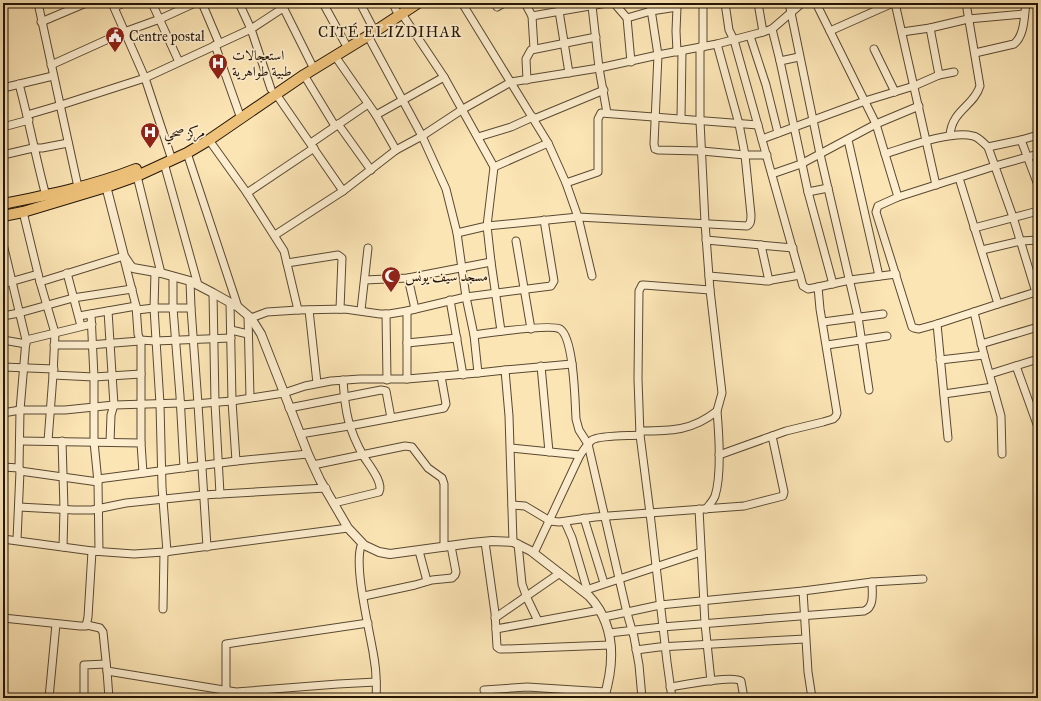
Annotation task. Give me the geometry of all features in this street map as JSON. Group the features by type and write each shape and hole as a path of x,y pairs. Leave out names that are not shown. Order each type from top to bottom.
{"main road":[{"path":"3,216 23,212 105,183 130,171 187,153 209,140 274,91 304,75 313,66 336,56 407,3"},
{"path":"397,9 418,3"},
{"path":"3,204 46,196 78,187 137,176 169,159 199,140 313,66 345,43 370,31"}],"street":[{"path":"38,3 78,187"},
{"path":"41,22 86,3"},
{"path":"124,3 114,5 124,32 145,78 169,159 198,285"},
{"path":"152,3 179,62"},
{"path":"51,65 124,32 160,19 195,3"},
{"path":"202,3 239,113"},
{"path":"239,3 251,28 274,91 343,192"},
{"path":"323,3 345,43"},
{"path":"360,3 370,31 422,136 446,189 457,233 461,268 474,335 478,373"},
{"path":"462,3 548,143 566,183 578,217 592,276"},
{"path":"497,7 504,3"},
{"path":"525,3 532,16 534,49"},
{"path":"532,16 607,3"},
{"path":"614,3 627,18 631,62"},
{"path":"650,3 658,55 655,149 767,155"},
{"path":"704,3 701,47 700,121 710,290 722,393 717,411 719,455 716,491 713,499 702,509 701,552 705,624 707,645 709,649 711,681"},
{"path":"725,3 728,26 734,40 803,286 806,288 818,287 850,280 896,274"},
{"path":"758,3 763,32"},
{"path":"789,3 812,121 858,317 869,390"},
{"path":"275,235 343,192 396,150 511,82 631,62 750,36 772,29 802,3"},
{"path":"816,3 876,124 898,197"},
{"path":"830,31 894,3 902,32 936,185"},
{"path":"950,136 951,126 955,117 978,92 980,86 966,3"},
{"path":"975,53 1014,44 1022,35 1026,3"},
{"path":"3,126 61,105 145,78 251,28 282,5 313,66"},
{"path":"627,18 677,5 676,31 680,51 682,119"},
{"path":"592,6 599,68 607,113"},
{"path":"397,9 444,76 494,167 487,226 501,331"},
{"path":"559,11 569,73"},
{"path":"902,32 930,28 968,19 1024,14"},
{"path":"930,28 939,75"},
{"path":"772,29 801,164 833,284"},
{"path":"750,36 766,85 778,133"},
{"path":"527,80 526,59 529,52 534,49 596,37"},
{"path":"457,233 487,226 578,217 747,226 751,222 751,215 745,155 739,124 717,44"},
{"path":"874,49 895,92"},
{"path":"336,56 376,115 396,150"},
{"path":"780,62 799,57"},
{"path":"762,139 865,101 914,86 939,75 954,72"},
{"path":"304,75 336,125 371,170"},
{"path":"3,88 53,76"},
{"path":"376,115 444,76"},
{"path":"19,84 28,117 33,148 46,196"},
{"path":"478,137 511,127 604,90"},
{"path":"247,193 313,146 336,125 368,104"},
{"path":"772,174 801,164 876,124 919,106"},
{"path":"566,183 598,172 599,116 601,113 758,125"},
{"path":"988,147 1038,135"},
{"path":"885,154 926,141 950,136 977,137 988,147 995,166 1013,217 1021,241 1037,296 998,304 916,329 912,327 876,212 878,206 898,197 995,166 1038,154"},
{"path":"209,140 247,193 284,251 298,310"},
{"path":"848,140 879,276"},
{"path":"1021,140 1038,185"},
{"path":"3,155 33,148 42,148 68,143"},
{"path":"494,167 548,143"},
{"path":"187,153 238,307"},
{"path":"137,176 158,272 154,308 160,404 166,552 163,608"},
{"path":"959,178 998,304"},
{"path":"105,183 136,308 140,341 141,443 143,473"},
{"path":"808,192 828,188"},
{"path":"974,228 1038,211"},
{"path":"23,212 46,306 55,333 54,372 48,440"},
{"path":"250,317 267,312 340,309 361,310 386,314 407,311 466,297 546,287 553,284 554,281 544,220"},
{"path":"706,240 793,248"},
{"path":"982,250 1021,241 1038,240"},
{"path":"516,241 531,329"},
{"path":"3,244 13,281 26,342 20,410 19,507 17,540"},
{"path":"761,245 769,281"},
{"path":"361,310 368,248"},
{"path":"287,263 340,256 342,259 340,309"},
{"path":"124,258 133,268 158,272 190,281 238,307 250,317 261,334 289,408 313,465 348,528 364,545 379,552 390,554 485,542 515,543 534,553 585,590 602,614 609,634 610,675 605,695 527,687 484,690"},
{"path":"3,284 13,281 67,273 124,258"},
{"path":"365,280 408,278 491,262"},
{"path":"67,273 81,326"},
{"path":"709,276 769,281 800,275"},
{"path":"173,277 173,308 181,404 184,468"},
{"path":"408,278 415,309"},
{"path":"190,281 207,547"},
{"path":"672,698 662,627 640,433 638,298 640,287 644,285 710,290"},
{"path":"719,455 786,431 823,422 836,416 837,407 818,287"},
{"path":"3,316 20,313 73,298 132,289"},
{"path":"213,293 215,403 220,494"},
{"path":"450,300 463,375"},
{"path":"230,303 232,401 236,461"},
{"path":"79,316 136,308 191,308"},
{"path":"309,310 318,383"},
{"path":"108,311 114,405 111,415 110,442"},
{"path":"407,311 407,379"},
{"path":"974,312 1001,416 1002,454"},
{"path":"87,624 96,551 98,509 98,480 94,442 94,377 91,314"},
{"path":"386,314 388,380"},
{"path":"823,322 883,314"},
{"path":"250,317 248,334 250,398"},
{"path":"3,340 26,342 92,324"},
{"path":"936,324 948,438"},
{"path":"474,335 501,331 553,327 561,330 570,346 576,419 588,444 620,578 639,665 642,698"},
{"path":"982,344 1038,327"},
{"path":"231,330 248,334"},
{"path":"827,345 887,336"},
{"path":"54,345 93,345 176,339 231,338"},
{"path":"407,343 457,338"},
{"path":"940,360 984,355"},
{"path":"990,374 1038,359"},
{"path":"3,413 20,410 50,411 114,405 215,403 284,393 318,383 343,380 407,379 572,364"},
{"path":"541,366 549,452"},
{"path":"1016,366 1038,427"},
{"path":"3,367 94,377 141,374"},
{"path":"505,370 511,448 512,505 515,543 526,598 538,621"},
{"path":"300,434 444,408 446,404 441,376"},
{"path":"334,503 374,494 380,490 379,482 363,455 349,426 344,397 343,380"},
{"path":"944,394 993,387"},
{"path":"289,408 384,390 387,395 391,418"},
{"path":"534,553 580,456 591,440 685,428 705,420 717,411"},
{"path":"512,505 525,506 550,521 565,522 604,516 744,506 783,496 784,492 772,436"},
{"path":"20,441 48,440 141,443"},
{"path":"62,441 64,509 63,547"},
{"path":"313,465 410,446 428,468 442,478 444,484 448,547 456,572 455,576 452,578 427,581 364,596"},
{"path":"511,448 580,456"},
{"path":"3,467 63,477 98,480 162,470 308,454"},
{"path":"19,507 82,510 98,509 126,503 203,495 326,488"},
{"path":"584,518 604,583"},
{"path":"565,522 572,538 585,590"},
{"path":"3,539 96,551 134,554 166,552 348,528"},
{"path":"485,542 495,618 497,647 501,649 610,646"},
{"path":"364,545 361,546 359,556 373,653 376,698"},
{"path":"419,551 427,581"},
{"path":"585,590 701,552"},
{"path":"495,618 526,598 560,573"},
{"path":"496,629 538,621 627,612 660,605 803,592 872,582 924,579"},
{"path":"609,634 662,627 867,610 872,604 872,582"},
{"path":"803,592 805,639 812,698"},
{"path":"3,618 80,626 87,624 100,628 103,632 109,698"},
{"path":"226,691 226,644 368,623"},
{"path":"49,698 56,624"},
{"path":"636,650 805,639"},
{"path":"84,698 84,665 107,667 159,680 246,695 331,684 376,682"},
{"path":"670,687 735,678 739,679 742,685 744,698"}],"place":[{"name":"Centre postal","path":"115,53"},
{"name":"استعجالات طبية طواهرية","path":"218,80"},
{"name":"مركز صحي","path":"150,149"},
{"name":"مسجد سيف يونس","path":"391,293"}],"district":[{"name":"CITÉ ELIZDIHAR","path":"390,32"}]}
